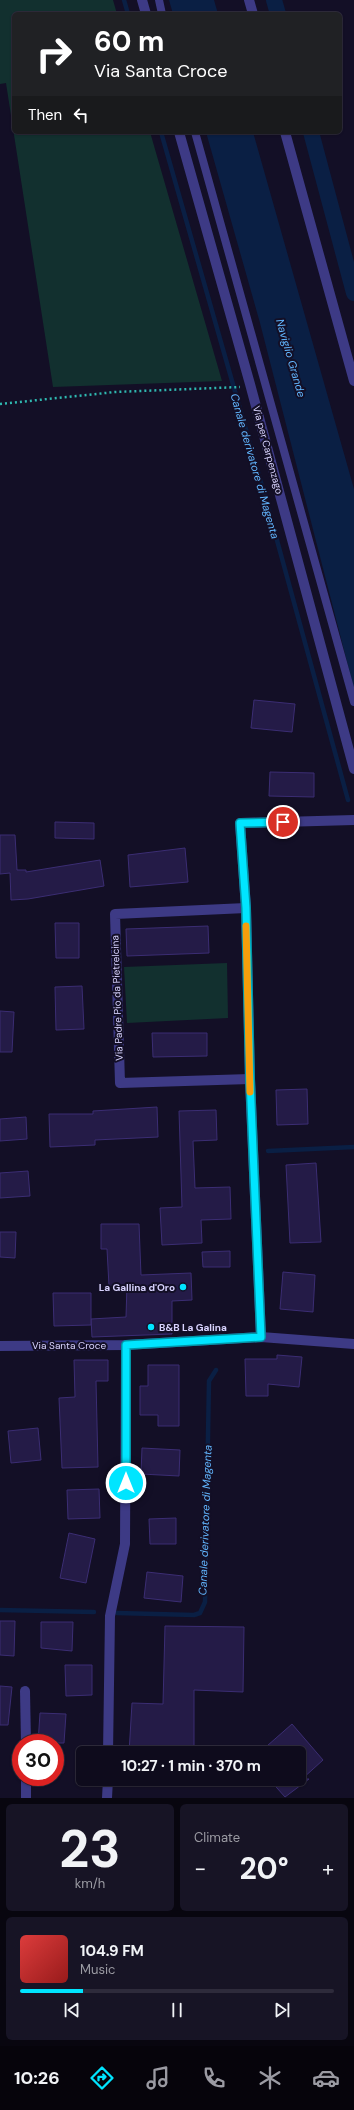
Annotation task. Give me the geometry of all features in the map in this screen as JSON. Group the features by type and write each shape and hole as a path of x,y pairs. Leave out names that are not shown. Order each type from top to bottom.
{"street":[{"path":"142,0 145,12"},
{"path":"249,0 252,12"},
{"name":"Via per Carpenzago","path":"180,134 250,384 354,769"},
{"path":"286,134 354,381"},
{"path":"261,1337 250,1079 246,908 240,823 354,820"},
{"name":"Via Padre Pio da Pietrelcina","path":"246,908 115,914 120,1083 250,1079"},
{"name":"Via Santa Croce","path":"0,1346 126,1345 261,1337 354,1344"},
{"path":"108,1746 110,1616 126,1544 126,1345"},
{"path":"25,1691 26,1734"},
{"path":"26,1786 26,1798"},
{"path":"108,1786 108,1798"}],"lane":[{"path":"158,0 161,12"},
{"path":"196,134 354,702"}],"path":[{"path":"0,404 115,392 228,388 244,386"}],"green space":[{"path":"0,0 113,0 116,12 12,12 12,122 6,83 0,84"},
{"path":"14,134 151,134 222,381 53,387"},
{"path":"227,963 228,1018 127,1023 124,967"}],"water":[{"path":"169,0 214,0 217,12 172,12"},
{"name":"Naviglio Grande","path":"207,134 254,134 354,489 354,689 260,323"}],"building":[{"path":"254,700 295,704 292,732 251,728"},
{"path":"270,772 314,773 314,797 269,796"},
{"path":"55,822 94,823 94,839 55,838"},
{"path":"0,835 15,835 17,870 26,870 26,872 100,860 104,886 28,899 11,900 10,873 0,874"},
{"path":"185,848 188,882 130,887 128,855"},
{"path":"55,923 79,923 79,958 56,958"},
{"path":"208,926 209,953 127,956 126,929"},
{"path":"82,986 84,1029 56,1030 55,987"},
{"path":"0,1011 14,1012 12,1052 0,1052"},
{"path":"152,1033 207,1033 207,1056 153,1057"},
{"path":"307,1089 308,1124 277,1125 276,1090"},
{"path":"157,1107 158,1137 95,1140 95,1145 50,1147 49,1114 93,1114 93,1111"},
{"path":"216,1110 217,1140 193,1141 195,1188 230,1187 231,1219 201,1220 202,1243 162,1245 160,1208 182,1207 179,1111"},
{"path":"26,1117 27,1139 0,1141 0,1119"},
{"path":"316,1163 321,1242 290,1243 286,1165"},
{"path":"28,1171 30,1196 0,1198 0,1173"},
{"path":"101,1224 139,1224 141,1275 191,1273 192,1300 172,1301 172,1334 92,1337 91,1319 126,1317 127,1285 109,1286 107,1249 101,1249"},
{"path":"0,1232 16,1232 15,1258 0,1257"},
{"path":"230,1251 230,1267 203,1267 202,1252"},
{"path":"283,1272 315,1275 313,1312 280,1309"},
{"path":"53,1293 91,1293 91,1325 54,1326"},
{"path":"277,1355 302,1357 299,1387 268,1384 268,1396 246,1396 245,1359 277,1359"},
{"path":"74,1360 108,1360 108,1381 96,1381 98,1467 62,1468 59,1398 75,1397"},
{"path":"148,1365 179,1365 179,1426 158,1426 158,1415 140,1415 140,1386 148,1386"},
{"path":"38,1428 41,1460 11,1463 8,1431"},
{"path":"142,1448 180,1450 179,1476 141,1474"},
{"path":"99,1489 100,1518 68,1519 67,1490"},
{"path":"176,1518 176,1544 150,1544 149,1519"},
{"path":"69,1533 95,1539 86,1583 60,1578"},
{"path":"147,1572 183,1576 181,1602 144,1598"},
{"path":"0,1621 15,1621 14,1656 0,1655"},
{"path":"41,1622 73,1622 72,1651 41,1648"},
{"path":"165,1626 244,1627 243,1692 194,1690 194,1746 129,1746 132,1703 163,1704"},
{"path":"65,1665 92,1665 92,1695 66,1696"},
{"path":"0,1686 12,1687 8,1725 0,1725"},
{"path":"40,1713 66,1714 64,1743 64,1734 39,1734"},
{"path":"292,1724 323,1760 306,1775 306,1746 267,1746"},
{"path":"275,1786 300,1786 285,1797"}],"waterway":[{"name":"Canale derivatore di Magenta","path":"124,0 127,12"},
{"path":"274,0 277,12"},
{"name":"Canale derivatore di Magenta","path":"162,134 266,500 348,800"},
{"path":"312,134 354,293"},
{"name":"Canale derivatore di Magenta","path":"268,1151 354,1147"},
{"name":"Canale derivatore di Magenta","path":"117,1613 194,1615 200,1613 205,1602 209,1381 216,1370"},
{"name":"Canale derivatore di Magenta","path":"0,1610 94,1612"}],"slow traffic":[{"path":"246,926 250,1092"}],"place":[{"name":"La Gallina d'Oro","path":"183,1287"},
{"name":"B&B La Galina","path":"151,1327"}],"route":[{"path":"126,1483 126,1345 261,1337 250,1079 246,908 240,823 283,822"}]}
